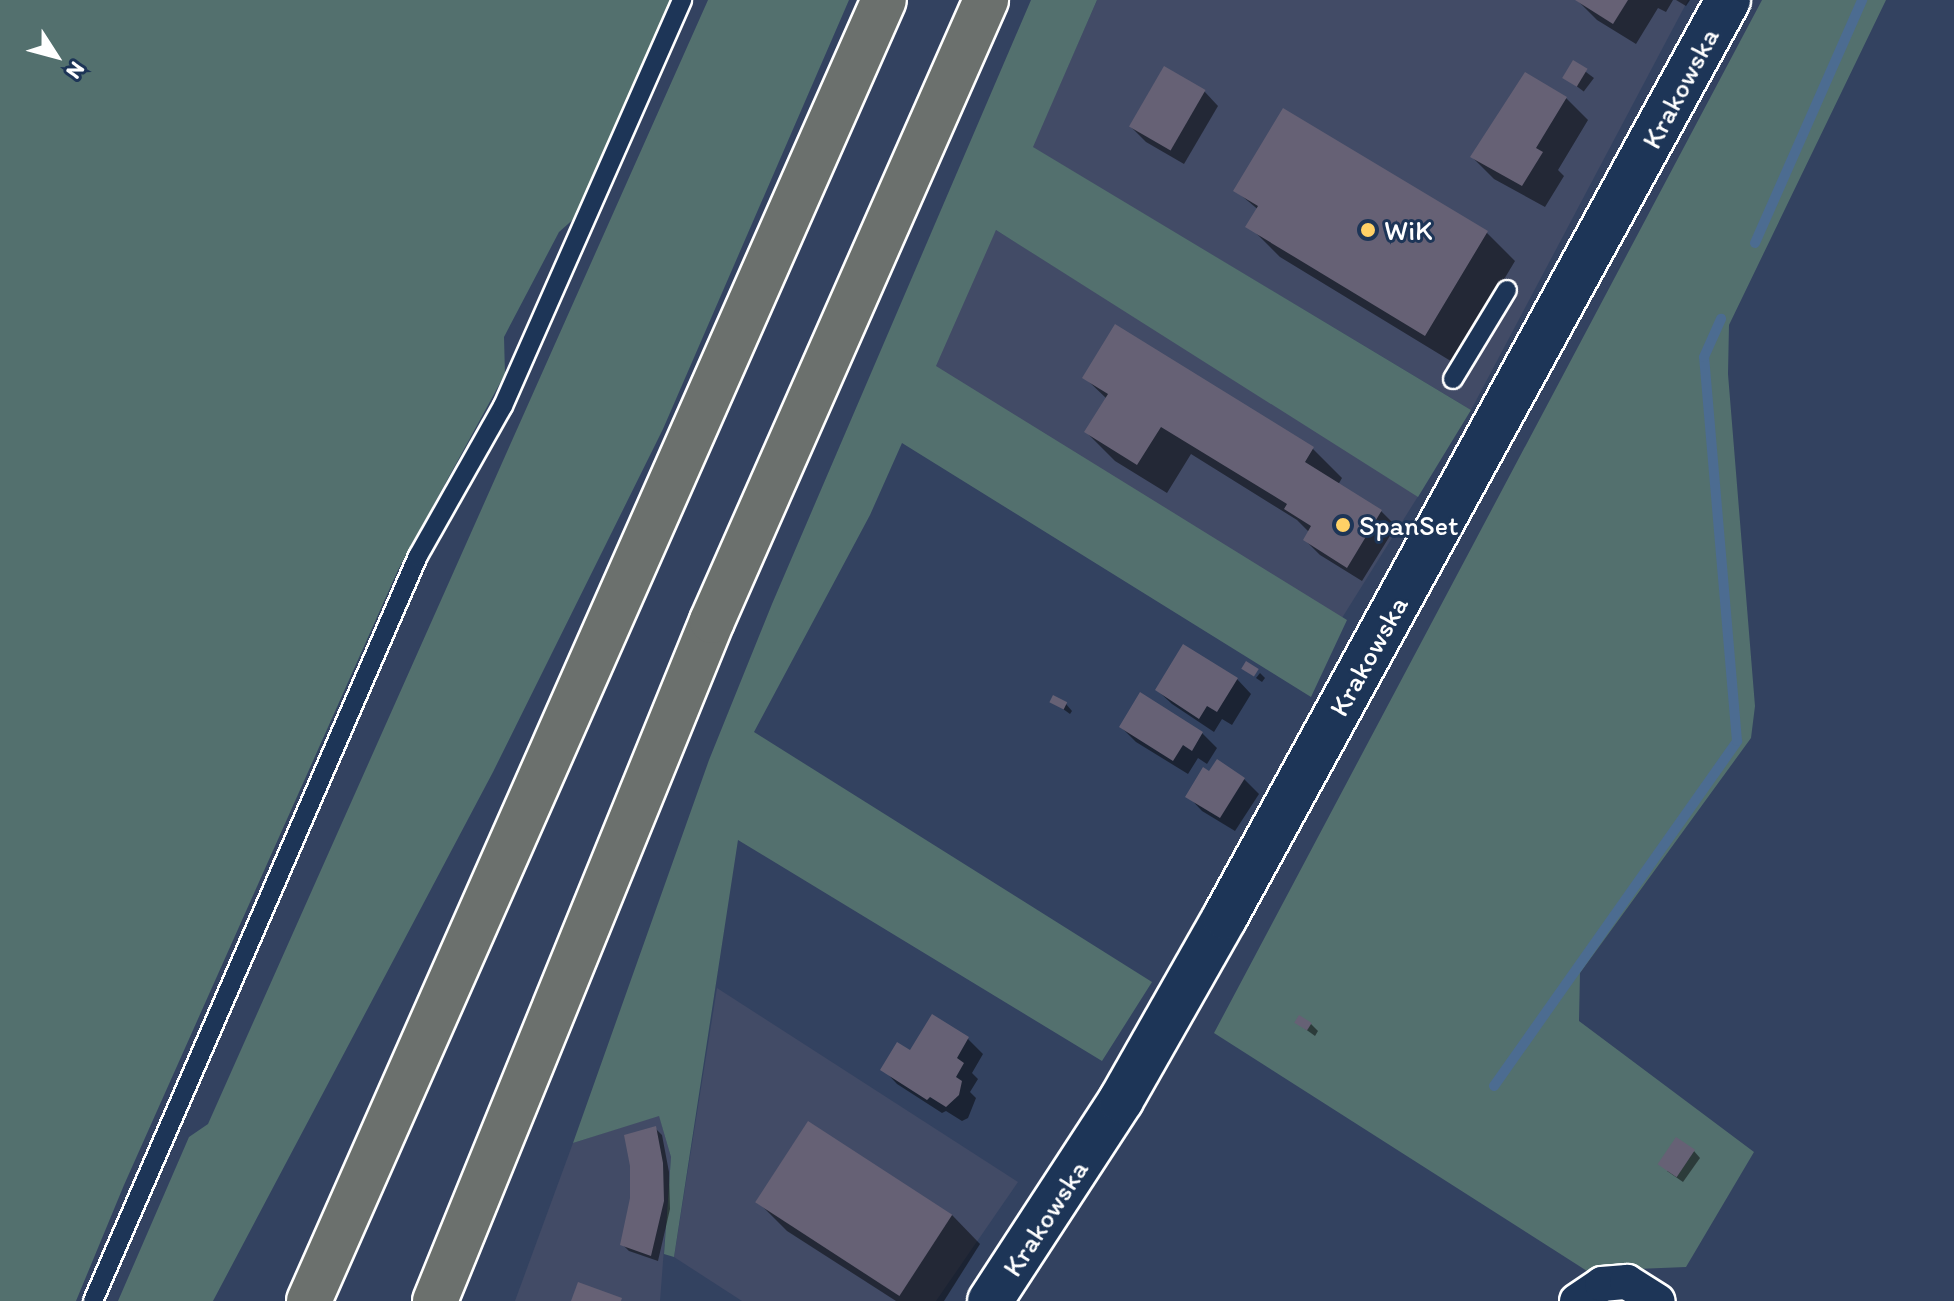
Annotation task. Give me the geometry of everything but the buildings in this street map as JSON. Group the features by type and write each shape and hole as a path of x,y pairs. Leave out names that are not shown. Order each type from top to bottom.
{"highway":[{"path":"309,1301 884,0"},
{"path":"435,1301 712,621 986,0"}],"street":[{"name":"Krakowska","path":"990,1301 1078,1171 1195,970 1728,0"},
{"path":"1577,1301 1602,1284 1627,1282 1658,1301"}],"lane":[{"path":"93,1301 418,556 503,406 682,0"},
{"path":"1453,379 1507,290"}],"shaded area":[{"path":"1097,0 1688,0 1471,410 1032,147"},
{"path":"996,230 1419,494 1340,621 917,356"},
{"path":"717,988 1018,1182 936,1301 742,1301 674,1257"},
{"path":"659,1115 671,1157 660,1301 515,1301 573,1143"}],"green space":[{"path":"0,0 671,0 577,216 559,232 504,337 505,374 398,570 124,1185 76,1301 0,1301"},
{"path":"708,0 849,0 663,429 493,772 213,1301 118,1301 189,1137 208,1124"},
{"path":"1031,0 1097,0 1033,147 1471,410 1418,497 996,230 936,366 1347,620 1311,697 902,443 870,515 754,732 1152,982 1102,1061 738,840 674,1257 664,1254 671,1157 659,1116 573,1143 709,760 772,604"},
{"path":"1762,0 1886,0 1729,325 1728,374 1755,706 1751,738 1580,973 1579,1021 1754,1152 1686,1267 1587,1271 1214,1033"}],"waterway":[{"path":"1755,243 1862,0"},
{"path":"1494,1086 1737,741 1704,357 1721,319"}],"place":[{"name":"WiK","path":"1368,230"},
{"name":"SpanSet","path":"1343,525"}]}
